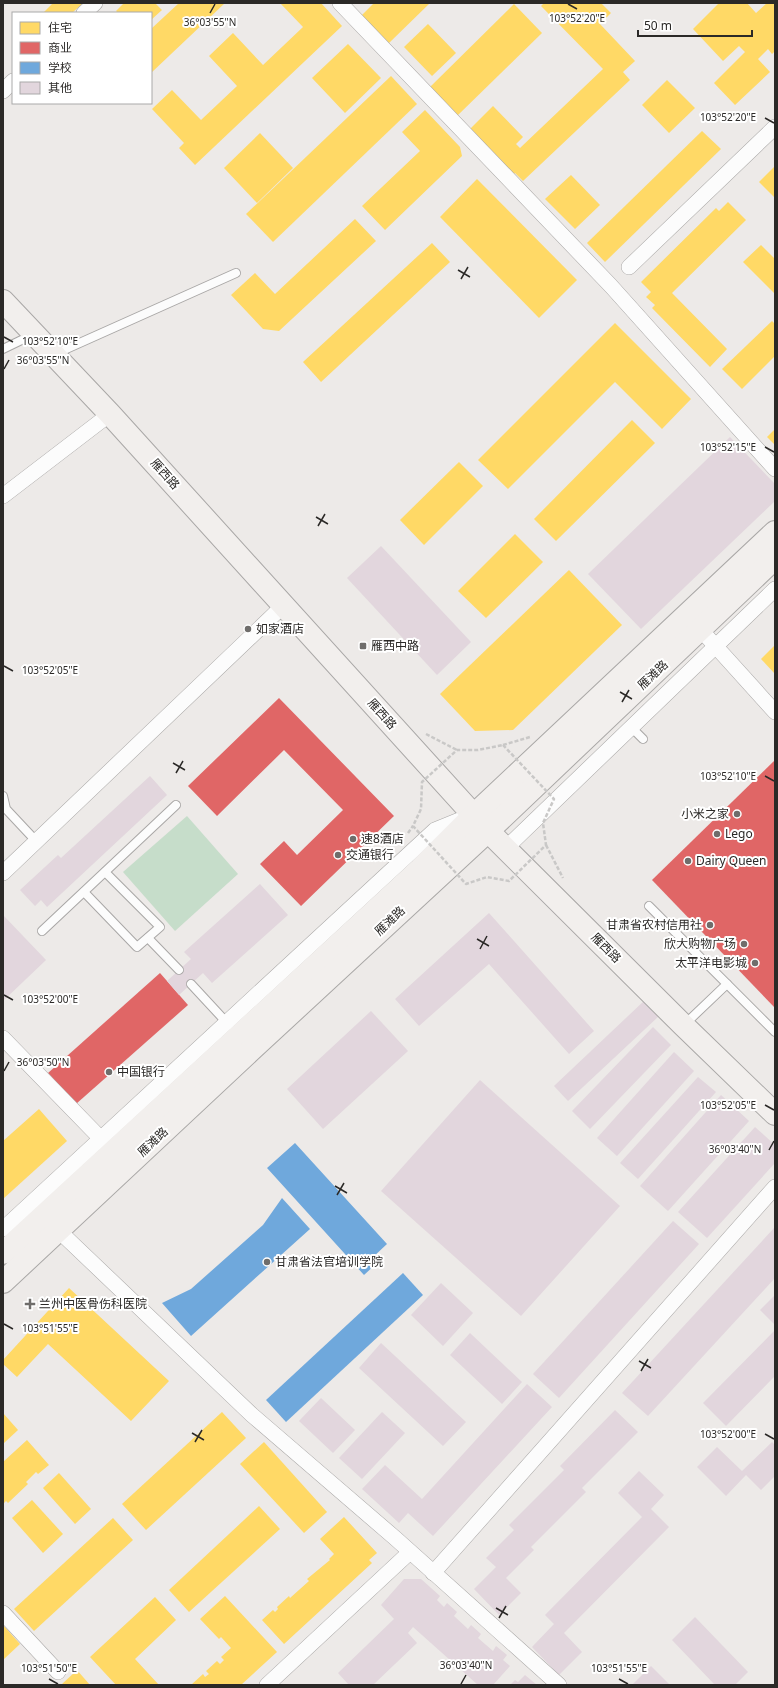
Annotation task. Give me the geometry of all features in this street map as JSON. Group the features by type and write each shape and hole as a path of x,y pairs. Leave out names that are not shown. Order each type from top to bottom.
{"main road":[{"name":"雁西路","path":"3,301 110,414 488,831 683,1025 775,1114"},
{"name":"雁滩路","path":"3,1253 241,1039 420,869 474,815 775,532"},
{"name":"雁滩路","path":"241,1039 488,831 708,638 775,558"},
{"name":"雁滩路","path":"3,1282 58,1230 114,1153"}],"street":[{"path":"85,12 95,3"},
{"path":"340,3 611,286 775,469"},
{"path":"3,92 12,82"},
{"path":"629,267 775,127"},
{"path":"3,496 110,414"},
{"name":"雁滩路","path":"506,848 631,727 708,638 775,589"},
{"path":"3,873 284,605"},
{"path":"708,638 775,712"},
{"path":"3,1038 114,1153"},
{"path":"3,1229 114,1153 241,1039"},
{"path":"433,1573 775,1187"},
{"path":"58,1230 252,1415 410,1552 559,1685"},
{"path":"268,1685 410,1552"},
{"path":"3,1613 58,1672"}],"lane":[{"path":"54,354 236,273"},
{"path":"3,349 34,334"},
{"path":"631,727 643,739"},
{"path":"3,796 6,809 36,841"},
{"path":"42,931 176,805"},
{"path":"84,892 137,948 160,927 105,872"},
{"path":"650,906 775,1032"},
{"path":"148,938 179,970"},
{"path":"191,984 241,1039"},
{"path":"683,1025 727,984"}],"path":[{"path":"503,745 554,799 543,823 546,845 509,880 487,877 466,884 413,826 421,809 422,782 457,750 478,750 503,745"}],"green space":[{"path":"187,816 238,874 175,931 123,872"}],"building: 住宅":[{"path":"53,3 83,3 73,12 44,12"},
{"path":"124,3 155,3 162,10 152,19 152,12 116,11"},
{"path":"179,3 225,3 152,72 152,28"},
{"path":"280,3 321,3 342,26 195,165 179,148 184,143 152,109 172,90 201,120 237,86 209,56 233,33 263,65 303,27"},
{"path":"374,3 430,3 388,44 361,16"},
{"path":"544,3 601,3 611,13 600,24 635,61 623,72 630,80 523,181 515,173 512,176 468,131 493,106 523,137 516,144 520,148 603,69 541,6"},
{"path":"719,3 747,3 756,13 767,3 775,3 775,51 772,54 768,49 758,59 770,72 735,105 714,83 745,52 739,46 723,61 693,29"},
{"path":"514,4 542,33 457,116 429,88"},
{"path":"428,24 456,53 432,76 404,47"},
{"path":"348,44 381,78 345,113 312,78"},
{"path":"391,76 417,104 273,242 246,214"},
{"path":"667,80 695,108 669,133 642,105"},
{"path":"425,110 460,147 462,156 385,230 362,206 420,151 402,132"},
{"path":"702,131 721,149 605,262 587,243"},
{"path":"260,133 293,168 257,203 224,168"},
{"path":"775,166 775,198 759,182"},
{"path":"571,175 600,205 575,229 545,199"},
{"path":"477,179 577,280 539,318 440,217"},
{"path":"728,202 746,220 672,293 727,349 710,367 652,308 655,305 646,297 651,292 641,282 716,208 719,211"},
{"path":"355,219 376,241 279,331 263,329 231,295 255,273 275,294"},
{"path":"432,243 450,262 321,382 303,362"},
{"path":"761,245 775,259 775,294 743,262"},
{"path":"772,321 775,324 775,356 742,389 722,369"},
{"path":"615,323 691,399 662,429 615,382 508,489 478,460"},
{"path":"632,420 655,443 556,541 534,519"},
{"path":"775,429 775,445 767,437"},
{"path":"459,462 483,486 424,545 400,520"},
{"path":"515,534 543,562 486,618 458,591"},
{"path":"569,570 622,625 513,730 475,731 440,694"},
{"path":"775,645 775,674 761,659"},
{"path":"39,1109 67,1141 3,1199 3,1141"},
{"path":"69,1288 169,1381 131,1421 48,1344 17,1377 3,1364 3,1360"},
{"path":"222,1412 246,1438 146,1530 122,1504"},
{"path":"3,1413 18,1430 3,1444"},
{"path":"27,1440 49,1465 38,1474 36,1472 26,1482 28,1484 8,1503 6,1501 3,1504 3,1462"},
{"path":"264,1442 327,1512 304,1533 240,1464"},
{"path":"59,1473 91,1509 75,1524 43,1488"},
{"path":"32,1500 63,1534 43,1553 12,1518"},
{"path":"259,1506 280,1529 189,1612 169,1590"},
{"path":"344,1517 377,1553 369,1560 372,1563 284,1644 262,1620 273,1610 275,1612 278,1609 277,1607 289,1596 290,1598 309,1581 307,1579 330,1560 329,1559 334,1554 320,1539"},
{"path":"113,1518 133,1540 34,1631 14,1609"},
{"path":"225,1596 277,1652 241,1685 191,1685 203,1674 205,1677 209,1674 206,1671 217,1661 220,1664 224,1660 221,1657 231,1648 221,1637 219,1639 200,1619"},
{"path":"155,1597 176,1620 135,1659 159,1685 116,1685 90,1657"},
{"path":"3,1625 20,1644 3,1660"},
{"path":"77,1670 90,1685 61,1685"}],"building: 商业":[{"path":"279,698 394,816 301,906 260,864 284,841 297,855 343,810 284,750 217,816 188,786"},
{"name":"欣大购物广场","path":"775,760 775,1008 652,880"},
{"path":"160,973 188,1005 76,1104 48,1073"}],"building: 学校":[{"path":"295,1143 387,1244 372,1258 377,1263 364,1275 267,1168"},
{"path":"282,1198 310,1229 191,1336 162,1303 191,1289 263,1225"},
{"path":"403,1273 423,1295 286,1422 266,1400"}],"building: 其他":[{"path":"730,437 775,484 775,501 641,629 588,574"},
{"path":"381,546 471,642 437,675 347,578"},
{"path":"150,776 167,795 47,907 41,900 35,906 20,890 58,855 61,858"},
{"path":"260,884 288,915 212,983 203,973 179,995 167,981 191,959 184,952"},
{"path":"489,913 594,1031 569,1054 489,964 419,1026 395,999"},
{"path":"3,915 46,960 3,1001"},
{"path":"645,1000 659,1016 568,1101 554,1086"},
{"path":"371,1011 408,1051 323,1129 287,1089"},
{"path":"653,1027 671,1045 590,1129 572,1111"},
{"path":"674,1052 694,1071 617,1156 597,1138"},
{"path":"698,1077 716,1092 638,1179 620,1163"},
{"path":"480,1080 620,1206 521,1316 381,1191"},
{"path":"721,1095 749,1121 668,1211 640,1186"},
{"path":"755,1127 775,1145 775,1163 707,1238 678,1212"},
{"path":"673,1221 699,1244 559,1398 533,1374"},
{"path":"775,1227 775,1278 648,1416 622,1393"},
{"path":"441,1283 473,1313 443,1346 411,1315"},
{"path":"775,1295 775,1325 760,1310"},
{"path":"775,1330 775,1376 726,1426 703,1403"},
{"path":"470,1333 522,1382 502,1404 450,1355"},
{"path":"381,1343 466,1422 443,1446 359,1368"},
{"path":"527,1384 552,1407 433,1536 408,1513 399,1523 362,1489 385,1465 422,1499"},
{"path":"321,1398 355,1430 333,1453 299,1421"},
{"path":"615,1410 638,1432 582,1488 586,1492 531,1547 534,1550 506,1578 521,1593 499,1615 474,1589 496,1567 486,1558 514,1530 509,1525 564,1470 560,1466"},
{"path":"382,1412 405,1433 362,1479 339,1458"},
{"path":"772,1442 775,1445 775,1476 761,1490 746,1475 726,1496 697,1467 717,1447 742,1471"},
{"path":"639,1471 664,1495 651,1509 669,1527 564,1633 582,1652 559,1675 532,1647 554,1624 545,1615 642,1517 618,1493"},
{"path":"404,1579 421,1579 440,1596 437,1600 444,1607 447,1603 457,1612 454,1616 468,1629 471,1625 481,1634 478,1638 493,1651 496,1646 507,1655 503,1660 510,1666 493,1685 478,1685 413,1627 408,1633 417,1643 373,1685 349,1685 338,1673 394,1619 381,1605"},
{"path":"695,1617 748,1672 735,1685 715,1685 672,1640"},
{"path":"651,1666 670,1685 632,1685"},
{"path":"525,1675 537,1685 510,1685 515,1680 518,1682"}],"place":[{"name":"如家酒店","path":"248,629"},
{"name":"雁西中路","path":"363,646"},
{"name":"小米之家","path":"737,814"},
{"name":"Lego","path":"717,834"},
{"name":"速8酒店","path":"353,839"},
{"name":"交通银行","path":"338,855"},
{"name":"Dairy Queen","path":"688,861"},
{"name":"甘肃省农村信用社","path":"710,925"},
{"name":"欣大购物广场","path":"744,944"},
{"name":"太平洋电影城","path":"755,963"},
{"name":"中国银行","path":"109,1072"},
{"name":"甘肃省法官培训学院","path":"267,1262"},
{"name":"兰州中医骨伤科医院","path":"30,1304"}]}
